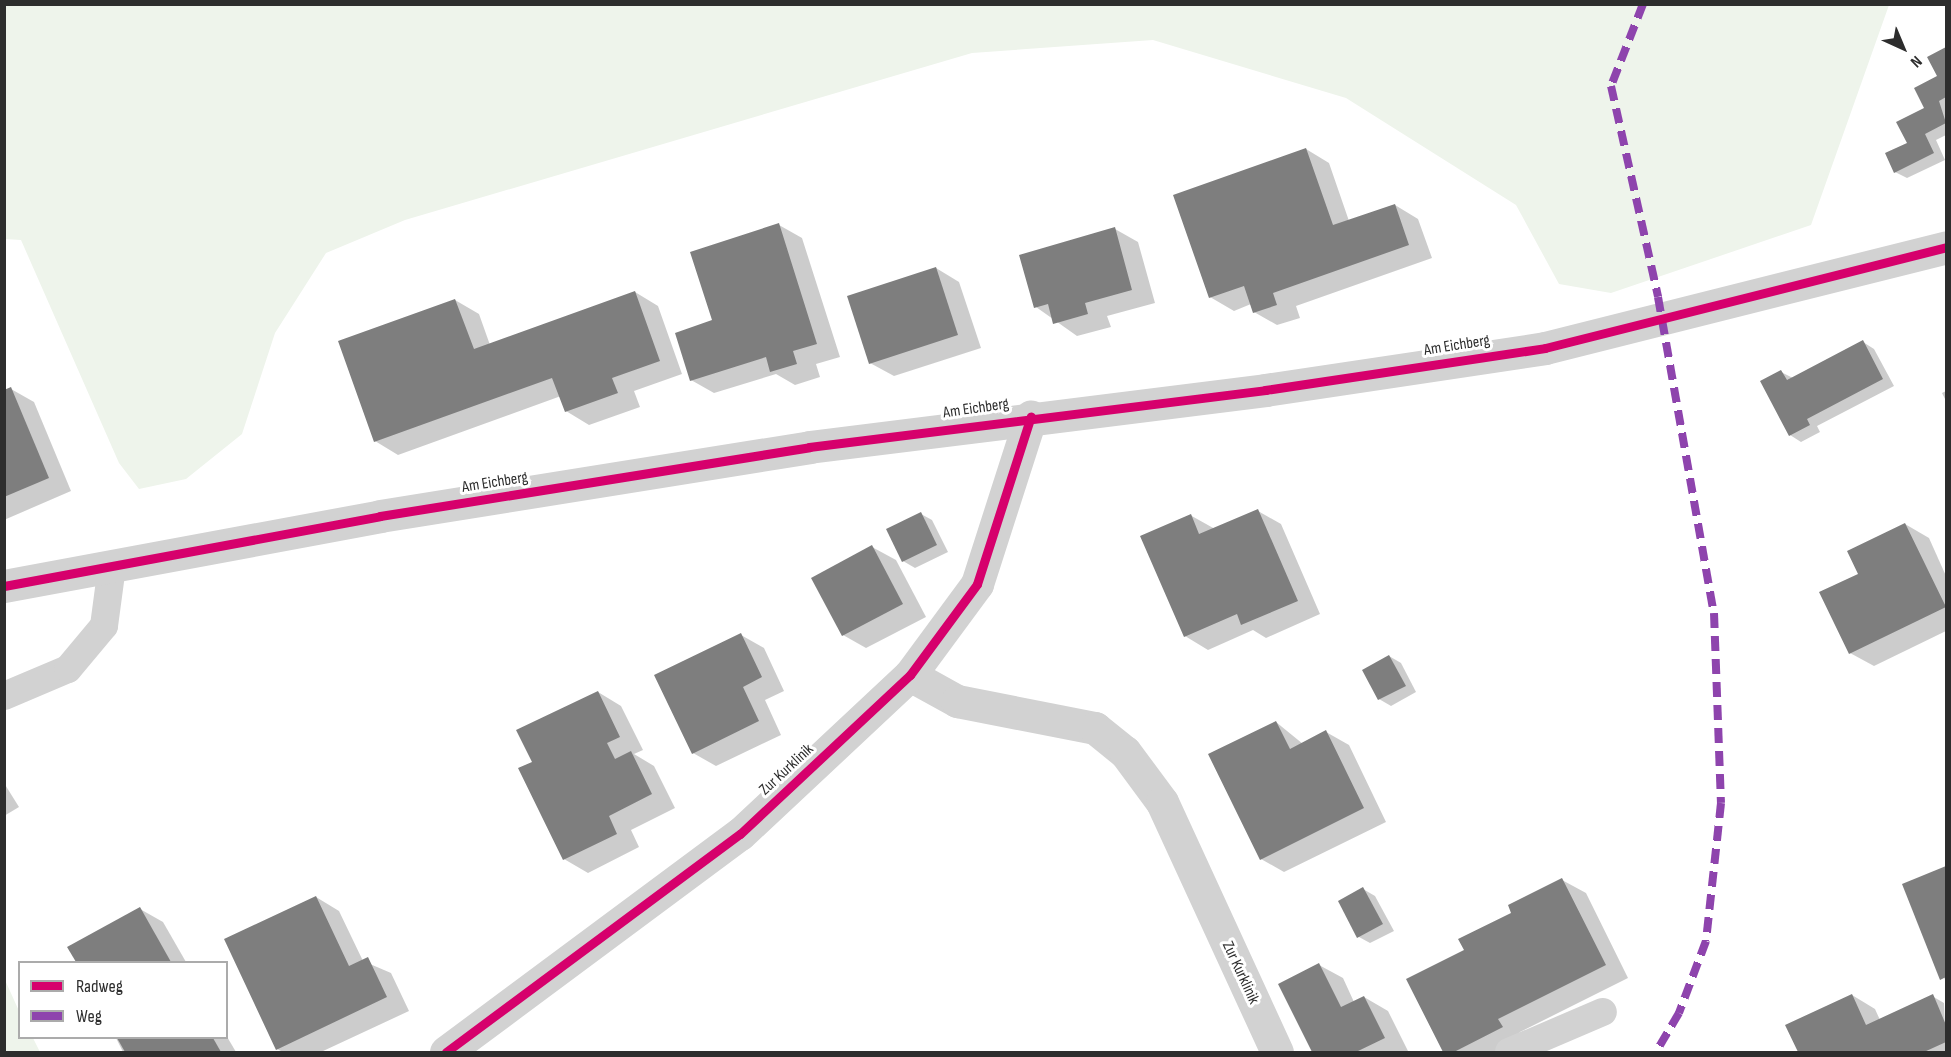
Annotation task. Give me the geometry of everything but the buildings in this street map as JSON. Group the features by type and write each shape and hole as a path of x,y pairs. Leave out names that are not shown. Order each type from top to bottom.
{"street":[{"name":"Am Eichberg","path":"4,586 392,514 1031,416 1265,390 1545,348 1944,240"},
{"name":"Zur Kurklinik","path":"446,1053 740,834 910,675 977,584 1031,416"},
{"name":"Zur Kurklinik","path":"910,675 957,701 1095,728 1125,752 1162,802 1277,1053"}],"lane":[{"path":"4,696 68,669 104,626 112,566"},
{"path":"1509,1053 1603,1012"}],"shaded area":[{"path":"4,5 1889,5 1811,225 1611,293 1559,284 1516,205 1346,98 1153,40 972,53 405,220 326,253 275,333 242,434 186,479 139,489 119,463 21,240 5,239"},
{"path":"5,980 18,1009 18,1039 34,1039 40,1052 5,1052"}],"marked path":[{"path":"1643,4 1611,86 1658,297 1714,613 1721,803 1706,941 1679,1013 1656,1052"}],"cycle path":[{"path":"4,586 380,516 809,447 1265,390 1545,348 1946,247"},
{"path":"446,1052 740,834 910,675 977,584 1031,416"}]}
